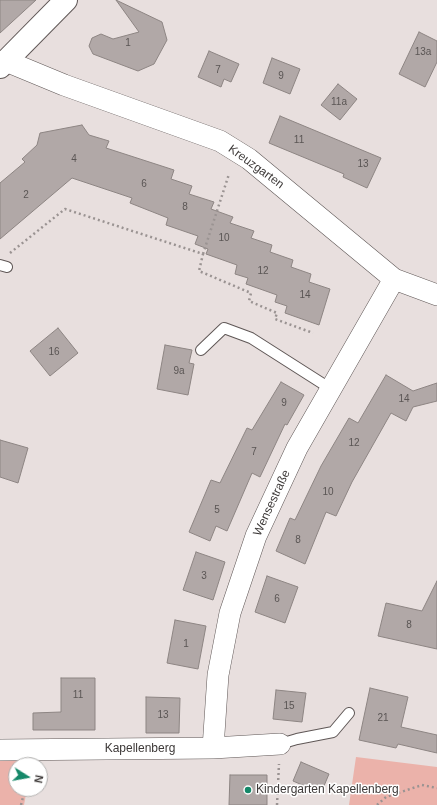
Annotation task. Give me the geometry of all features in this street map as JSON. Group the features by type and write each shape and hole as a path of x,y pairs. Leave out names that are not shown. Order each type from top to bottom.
{"street":[{"path":"3,64 66,0"},
{"name":"Kreuzgarten","path":"3,64 220,141 255,164 394,280 437,295"},
{"name":"Wensestraße","path":"213,748 218,675 230,613 256,536 297,448 394,280"},
{"name":"Kapellenberg","path":"0,750 213,748 280,744"}],"lane":[{"path":"201,350 224,328 251,338 331,390"},
{"path":"280,744 333,732 349,713"}],"path":[{"path":"229,174 199,271 251,294 249,301 277,313 275,319 313,333"},
{"path":"6,256 65,209 204,254"},
{"path":"278,805 280,744"},
{"path":"377,805 386,797 422,785 437,788"}],"shaded area":[{"path":"0,745 36,745 34,757 8,757 8,797 26,797 24,805 0,805"},
{"path":"356,757 437,767 437,805 349,805"}],"building":[{"path":"0,0 36,0 0,33"},
{"path":"116,0 162,22 167,40 154,64 138,71 93,54 89,46 92,38 101,34 113,39 139,32"},
{"path":"419,32 437,41 437,62 425,87 399,74"},
{"path":"209,51 239,64 231,82 224,79 221,87 198,77"},
{"path":"272,58 300,69 290,94 263,83"},
{"path":"338,84 357,99 340,120 321,105"},
{"path":"280,116 381,158 367,188 343,177 344,174 269,143"},
{"path":"82,125 89,135 109,141 106,148 174,170 171,179 192,186 189,194 214,202 211,209 233,217 230,223 254,231 251,238 272,245 270,252 293,260 291,267 311,274 309,282 330,289 319,325 285,313 287,306 275,302 277,295 246,284 248,278 235,274 237,265 206,254 208,249 195,244 198,236 166,225 168,218 130,203 132,198 72,178 0,239 0,183 25,162 22,159 37,145 40,133"},
{"path":"58,328 78,353 50,376 30,351"},
{"path":"165,345 192,350 189,363 194,364 188,395 157,389"},
{"path":"386,375 413,391 437,383 437,401 413,407 406,421 391,413 352,482 336,516 326,512 305,564 276,551 290,518 295,520 321,466 349,418 358,423"},
{"path":"281,382 304,395 287,425 285,424 260,477 252,473 227,531 216,526 210,541 189,532 211,480 220,483 247,428 252,430"},
{"path":"0,440 28,448 18,483 0,477"},
{"path":"196,552 225,562 213,600 183,590"},
{"path":"267,576 298,587 285,623 255,612"},
{"path":"437,581 437,649 378,636 386,603 422,611"},
{"path":"175,620 206,626 198,669 167,663"},
{"path":"61,678 95,678 95,730 33,730 33,713 61,712"},
{"path":"370,688 408,697 401,727 437,735 437,753 398,744 396,748 359,740"},
{"path":"276,690 306,693 302,722 273,719"},
{"path":"146,697 180,698 179,733 146,733"},
{"path":"301,762 329,774 321,793 293,781"},
{"name":"Kindergarten Kapellenberg","path":"230,775 267,775 267,805 229,805"}],"place":[{"name":"Kindergarten Kapellenberg","path":"248,790"}]}
